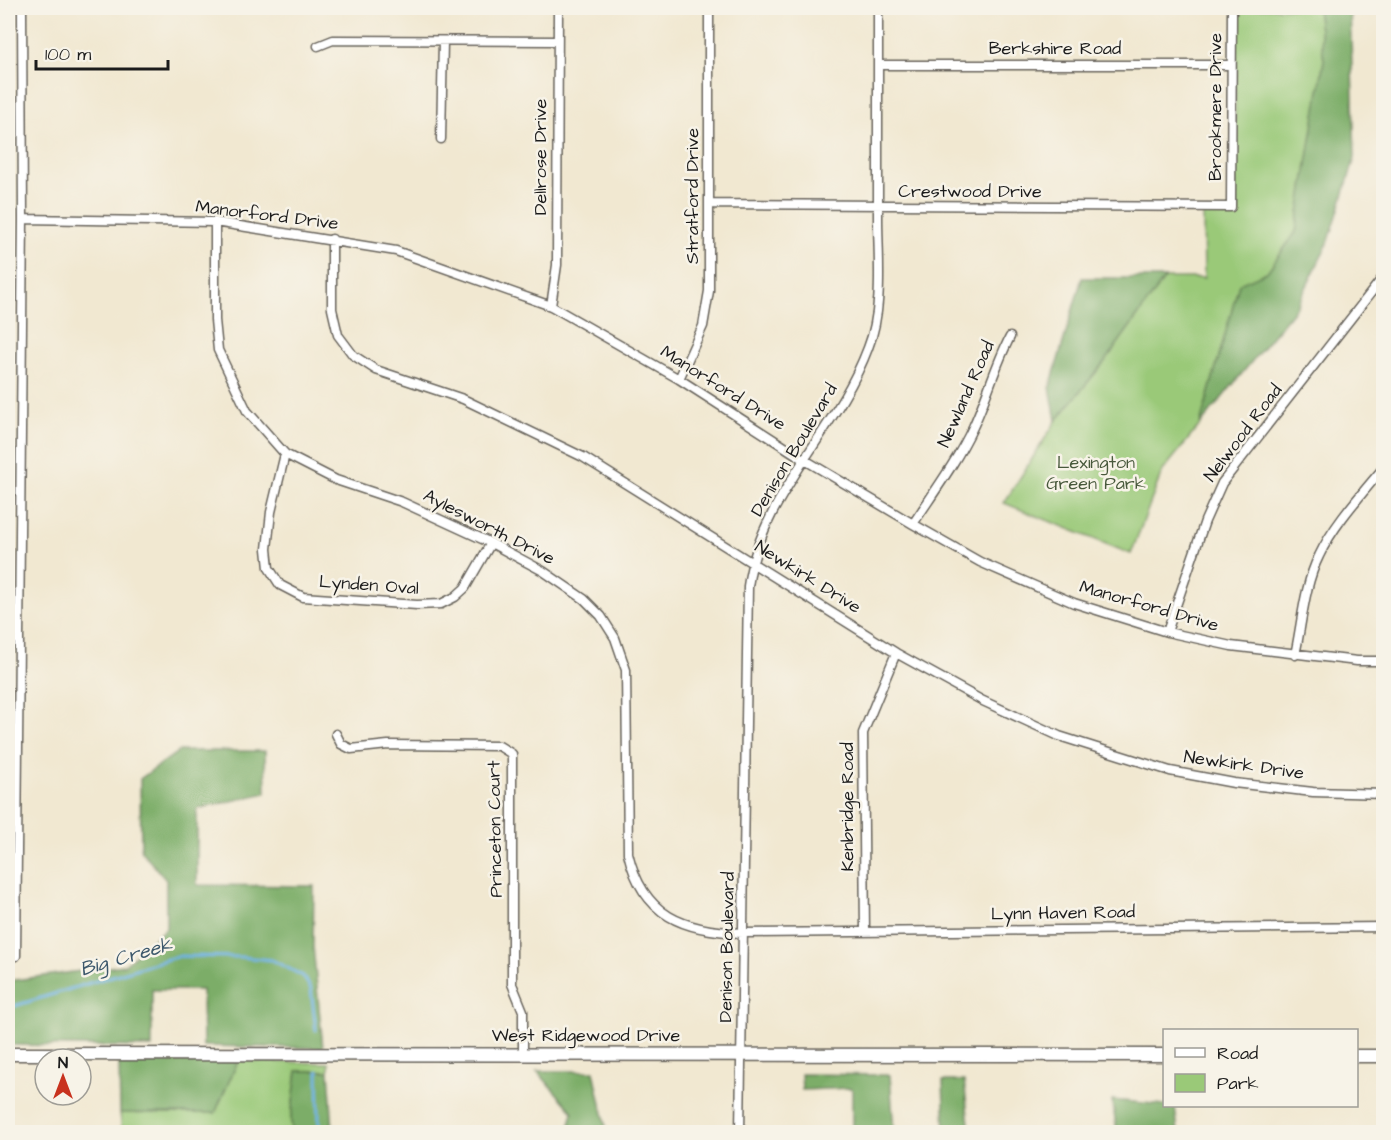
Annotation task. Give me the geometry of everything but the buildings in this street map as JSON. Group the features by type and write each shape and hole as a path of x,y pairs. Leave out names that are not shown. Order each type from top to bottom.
{"main road":[{"name":"West Ridgewood Drive","path":"8,1054 1163,1055"},
{"path":"1358,1056 1383,1056"}],"street":[{"path":"16,956 12,867 23,219 22,8"},
{"name":"Dellrose Drive","path":"551,306 557,265 558,8"},
{"name":"Stratford Drive","path":"680,379 703,326 709,291 709,8"},
{"name":"Denison Boulevard","path":"740,1132 748,586 752,561 772,516 846,396 869,347 878,297 878,8"},
{"name":"Brookmere Drive","path":"1231,207 1232,8"},
{"path":"318,46 333,40 557,42"},
{"path":"441,139 443,42"},
{"name":"Berkshire Road","path":"878,65 1231,65"},
{"name":"Crestwood Drive","path":"709,204 878,207 1231,207"},
{"name":"Manorford Drive","path":"23,219 215,222 396,251 551,306 680,379 805,460 913,524 980,562 1074,603 1167,632 1231,646 1295,655 1383,661"},
{"name":"Aylesworth Drive","path":"215,222 215,321 218,350 248,411 285,454 336,480 402,502 491,543 543,571 584,599 601,616 615,638 626,670 628,853 633,872 646,896 665,914 683,924 707,932 743,933"},
{"name":"Newkirk Drive","path":"332,239 332,309 338,335 352,355 376,370 464,399 516,422 583,457 896,652 983,701 1059,736 1170,771 1290,789 1383,794"},
{"name":"Nelwood Road","path":"1167,632 1205,521 1222,483 1383,276"},
{"name":"Newland Road","path":"913,524 954,463 974,425 998,361 1010,337"},
{"name":"Lynden Oval","path":"285,454 271,512 267,549 269,568 280,585 303,597 417,605 441,604 455,597 465,588 491,543"},
{"path":"1295,655 1310,579 1319,556 1354,504 1383,467"},
{"name":"Kenbridge Road","path":"865,932 863,733 896,652"},
{"name":"Princeton Court","path":"336,734 341,744 351,749 387,745 499,746 512,754 514,762 512,980 523,1011 523,1053"},
{"name":"Lynn Haven Road","path":"743,933 1383,927"}],"green space":[{"name":"Lexington Green Park","path":"1236,8 1317,8 1324,60 1296,232 1267,272 1239,285 1200,425 1162,472 1131,554 1004,503 1056,421 1106,360 1165,278 1204,278 1203,212 1225,212 1234,206"},
{"path":"1317,8 1350,8 1355,158 1329,241 1297,306 1200,425 1239,284 1267,272 1296,232 1324,60"},
{"path":"1082,278 1165,278 1106,360 1056,421 1050,387"},
{"path":"179,751 265,751 266,793 197,809 197,885 314,886 313,946 323,1048 203,1046 202,990 152,990 152,1047 8,1045 8,981 124,965 166,928 166,880 141,851 140,779"},
{"path":"238,1061 329,1063 329,1071 297,1071 291,1118 292,1132 122,1132 120,1113 215,1113"},
{"path":"238,1061 215,1113 120,1113 119,1063"},
{"path":"297,1071 329,1071 333,1130 338,1132 292,1132 291,1118"},
{"path":"537,1071 594,1071 607,1132 568,1132 573,1112"},
{"path":"801,1074 890,1075 894,1132 852,1132 852,1088 802,1090"},
{"path":"943,1081 964,1081 970,1132 945,1132"},
{"path":"1112,1100 1175,1107 1178,1132 1117,1132"}],"waterway":[{"name":"Big Creek","path":"8,1008 178,956 241,957 272,960 303,976 311,989 316,1030"},
{"name":"Big Creek","path":"318,1071 319,1126 324,1132"}]}
